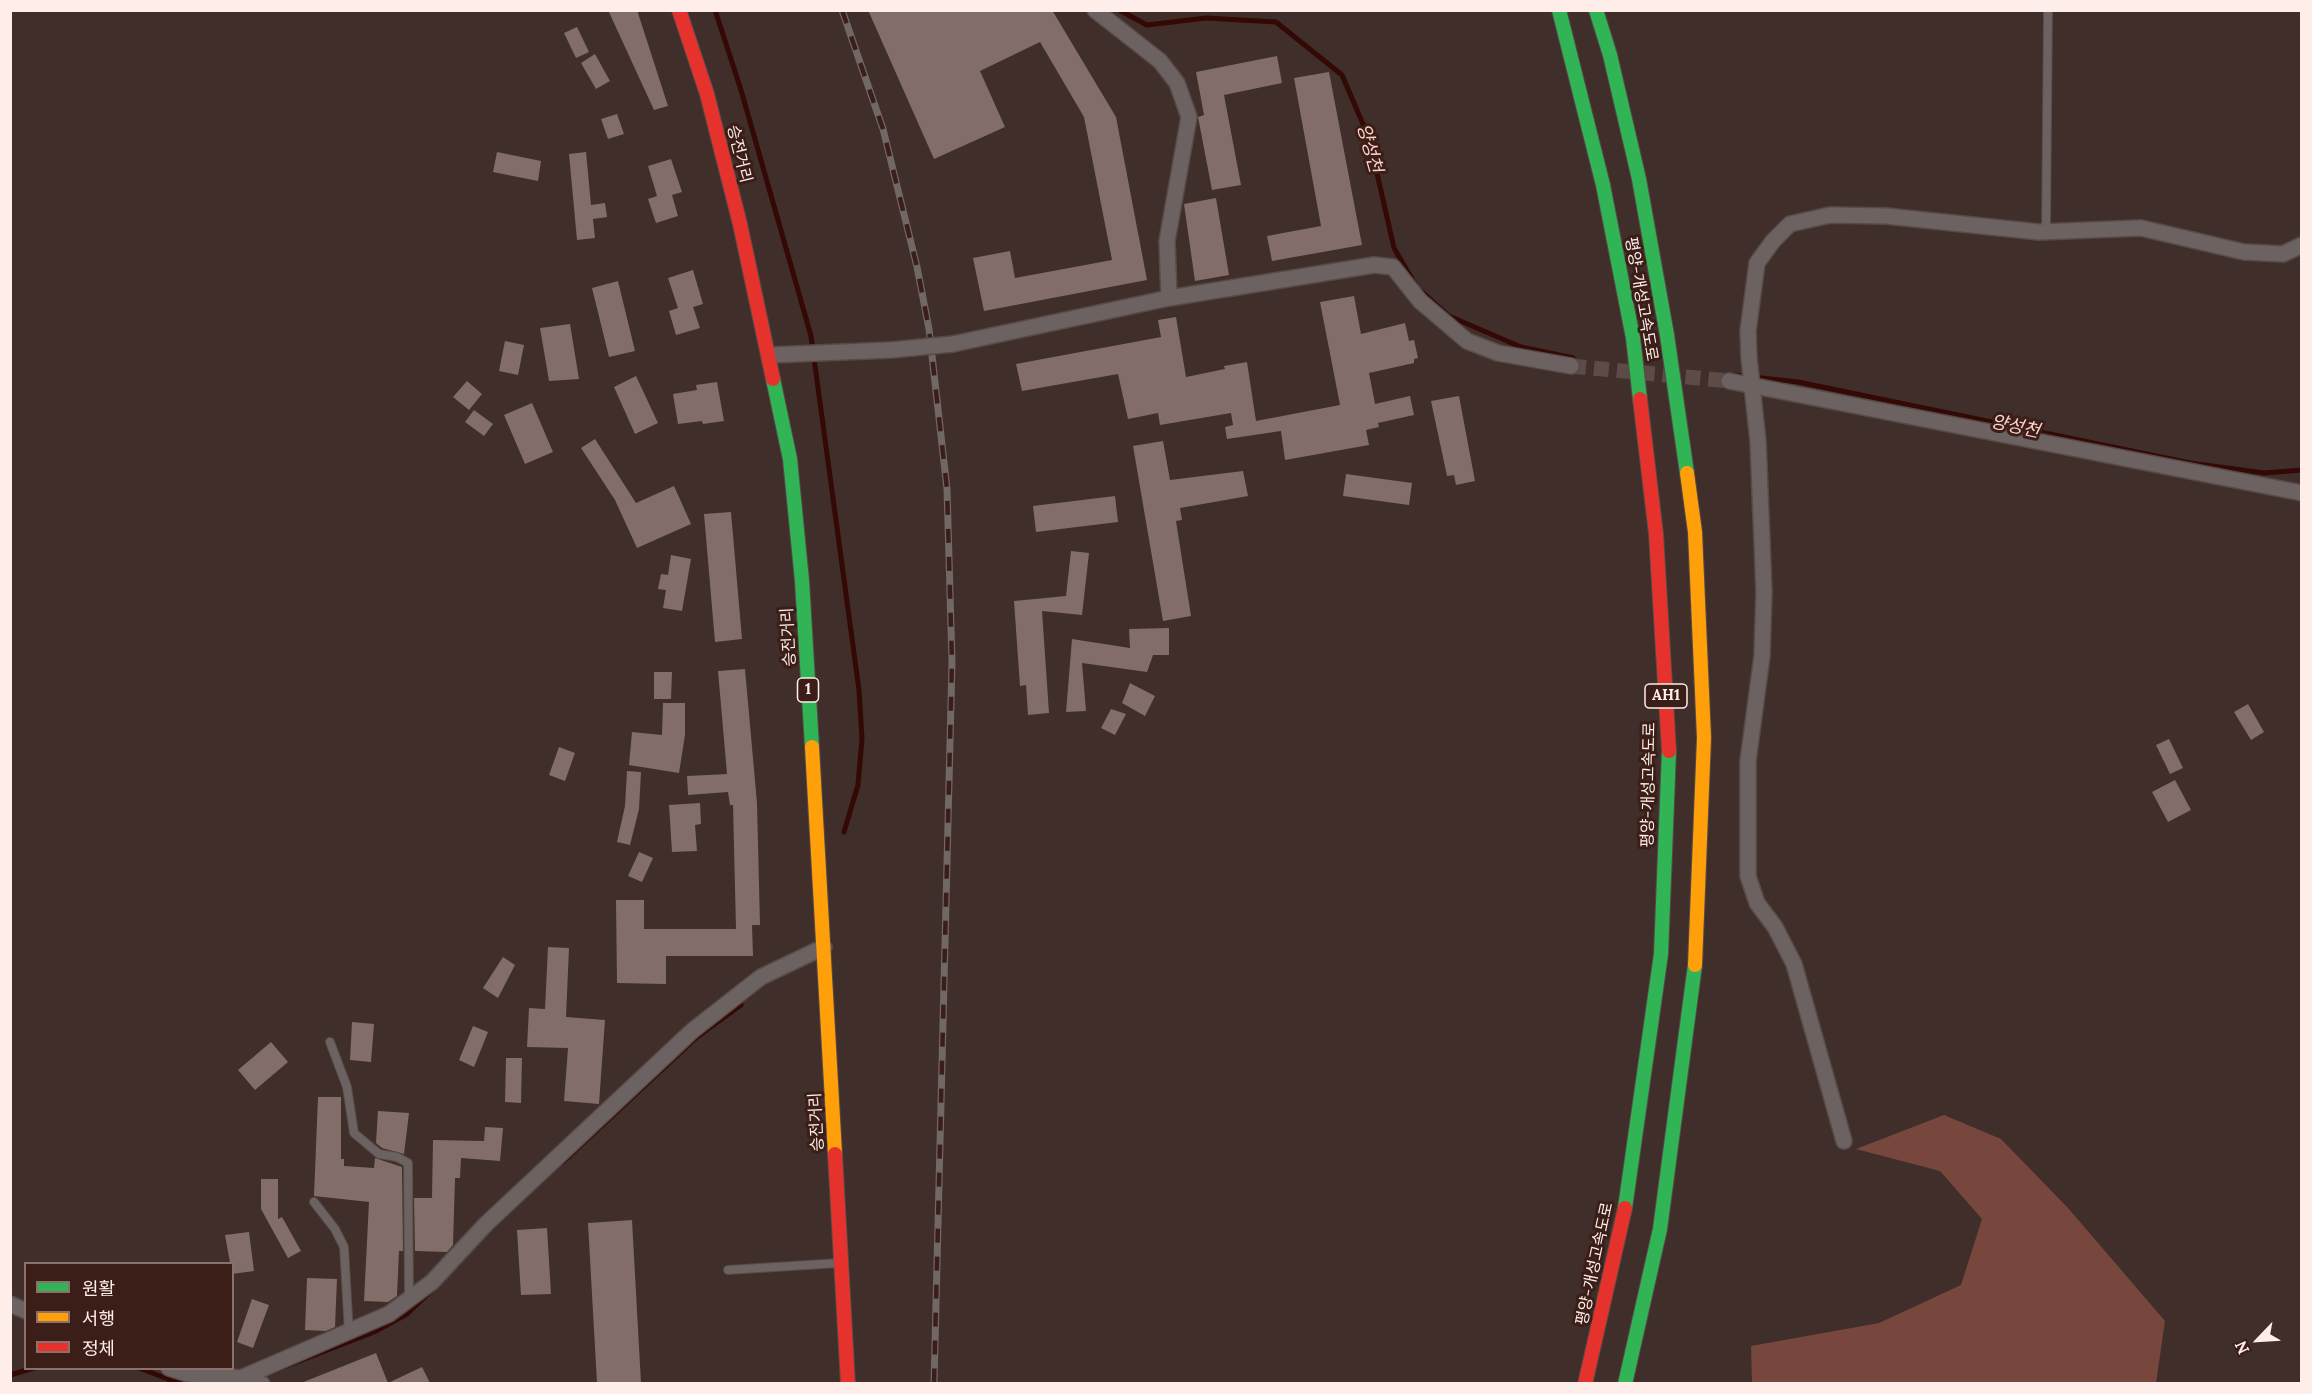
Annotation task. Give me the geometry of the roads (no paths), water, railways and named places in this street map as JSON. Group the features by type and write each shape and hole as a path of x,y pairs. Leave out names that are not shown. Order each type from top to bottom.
{"main road":[{"name":"승전거리","path":"679,10 707,94 770,355 790,459 802,580 848,1383"},
{"name":"평양-개성고속도로","path":"1559,10 1575,66 1600,174 1633,338 1656,534 1669,740 1661,954 1623,1221 1585,1383"},
{"name":"평양-개성고속도로","path":"1596,10 1610,55 1639,179 1667,335 1695,532 1704,738 1696,957 1660,1229 1625,1383"}],"street":[{"path":"1095,10 1160,61 1177,83 1189,117 1167,241 1169,298"},
{"path":"1844,1141 1794,964 1775,927 1757,903 1748,876 1748,761 1762,656 1764,592 1758,441 1748,331 1757,263 1773,241 1790,224 1830,214 1886,216 2046,232 2141,228 2244,252 2283,254 2301,245"},
{"path":"770,355 891,350 953,344 1169,298 1374,266 1393,267 1420,301 1467,340 1498,353 1571,366"},
{"path":"1729,381 2045,440 2170,469 2301,493"},
{"path":"241,1378 349,1333 388,1314 432,1282 486,1224 692,1031 761,977 824,947"},
{"path":"10,1304 24,1310"},
{"path":"175,1370 188,1374 241,1378 262,1383"}],"lane":[{"path":"2046,232 2048,10"},
{"path":"330,1042 347,1086 354,1132 379,1154 398,1157 408,1163 409,1299"},
{"path":"314,1202 335,1229 344,1247 349,1333"},
{"path":"728,1270 841,1263"}],"waterway":[{"path":"715,10 741,90 811,336 859,690 862,739 858,785 844,832"},
{"name":"양성천","path":"1119,10 1147,25 1206,18 1276,22 1342,75 1369,138 1394,248 1415,284"},
{"name":"양성천","path":"1421,291 1449,316 1521,347 1573,358"},
{"name":"양성천","path":"1734,375 1798,382 2190,463 2264,473 2302,470"},
{"path":"563,1162 697,1037 741,1005"},
{"path":"263,1375 374,1332 407,1314 432,1290"},
{"path":"10,1375 27,1370"},
{"path":"144,1370 176,1382 198,1384"}],"tunnel":[{"path":"1571,366 1729,381"}],"railway":[{"path":"842,10 883,129 917,267 929,329 947,489 952,662 934,1384"}]}
